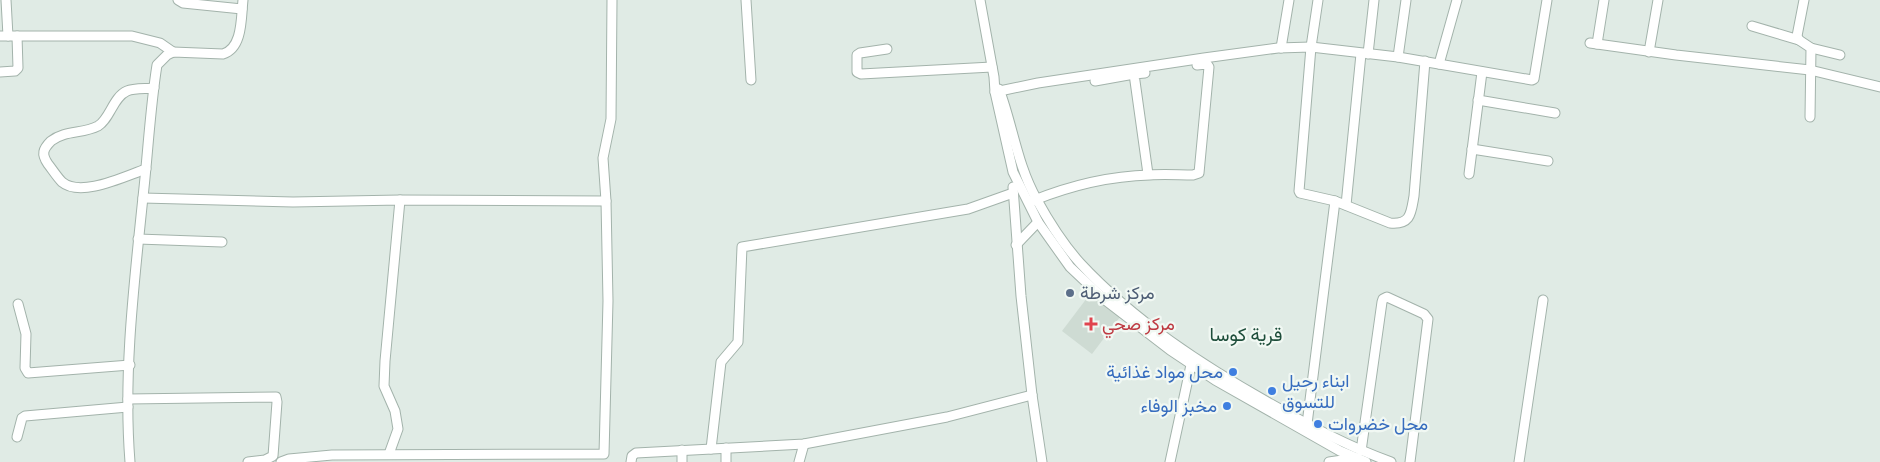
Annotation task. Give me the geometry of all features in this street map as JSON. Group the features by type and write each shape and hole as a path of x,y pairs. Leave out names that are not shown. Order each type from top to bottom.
{"street":[{"path":"0,72 17,70 8,36 6,0"},
{"path":"130,462 128,403 138,239 157,65 173,52 223,54 229,52 234,47 239,36 243,5 183,3 178,0"},
{"path":"281,462 289,459 332,455 390,454 481,459 604,458 608,301 603,158 611,119 612,0"},
{"path":"746,0 751,80"},
{"path":"980,0 994,77 1022,169 1036,199 1087,277 1106,300 1173,347 1307,424 1341,447"},
{"path":"1281,48 1289,0"},
{"path":"1318,0 1311,47 1300,193 1335,201 1390,223 1405,221 1411,214 1414,196 1425,62"},
{"path":"1346,205 1364,54 1374,0"},
{"path":"1398,57 1406,0"},
{"path":"1439,64 1457,0"},
{"path":"998,91 1092,74 1281,48 1311,47 1398,57 1530,80 1534,79 1547,0"},
{"path":"1604,0 1594,43 1649,52 1810,70 1880,87"},
{"path":"1649,52 1658,0"},
{"path":"1799,40 1798,29 1804,0"},
{"path":"1752,26 1799,40 1811,48 1840,55"},
{"path":"8,36 132,36 160,43 173,52"},
{"path":"1810,118 1811,48"},
{"path":"887,49 857,55 858,72 861,74 992,67"},
{"path":"1027,203 1074,186 1148,174 1193,175 1199,173 1210,66 1207,64 1095,81"},
{"path":"1469,174 1482,72"},
{"path":"1134,74 1148,174"},
{"path":"146,169 91,187 76,188 61,181 44,158 43,153 45,147 62,134 100,125 128,91 154,88"},
{"path":"998,91 1013,172 1012,193 1016,245 1032,395 1042,462"},
{"path":"1478,100 1555,113"},
{"path":"1472,149 1548,161"},
{"path":"1013,172 1027,203 1054,247 1087,277"},
{"path":"711,449 721,362 738,342 742,247 968,209 1012,193"},
{"path":"143,198 293,202 400,200 606,201"},
{"path":"390,454 398,429 395,411 384,386 384,361 400,200"},
{"path":"1307,424 1335,201"},
{"path":"1016,245 1038,222"},
{"path":"138,239 222,242"},
{"path":"1358,454 1382,302 1387,297 1424,314 1428,319 1410,462"},
{"path":"1519,462 1543,300"},
{"path":"18,304 26,334 25,368 28,373 130,365"},
{"path":"1173,347 1191,365 1215,380 1341,447 1358,454 1391,462"},
{"path":"1170,462 1191,365"},
{"path":"631,462 632,456 636,452 804,444 947,416 1032,395"},
{"path":"17,437 22,418 25,416 128,403 276,398 273,456 266,460 248,462"},
{"path":"799,462 804,444"},
{"path":"726,448 726,462"},
{"path":"682,450 682,462"},
{"path":"1329,462 1358,454"},
{"path":"1358,454 1366,462"}],"shaded area":[{"name":"مركز صحي","path":"1090,294 1120,317 1092,354 1062,331"}],"place":[{"name":"مركز شرطة","path":"1070,293"},
{"name":"مركز صحي","path":"1091,324"},
{"name":"محل مواد غذائية","path":"1233,372"},
{"name":"ابناء رحيل للتسوق","path":"1272,391"},
{"name":"مخبز الوفاء","path":"1227,406"},
{"name":"محل خضروات","path":"1318,424"}],"district":[{"name":"قرية كوسا","path":"1246,335"}]}
